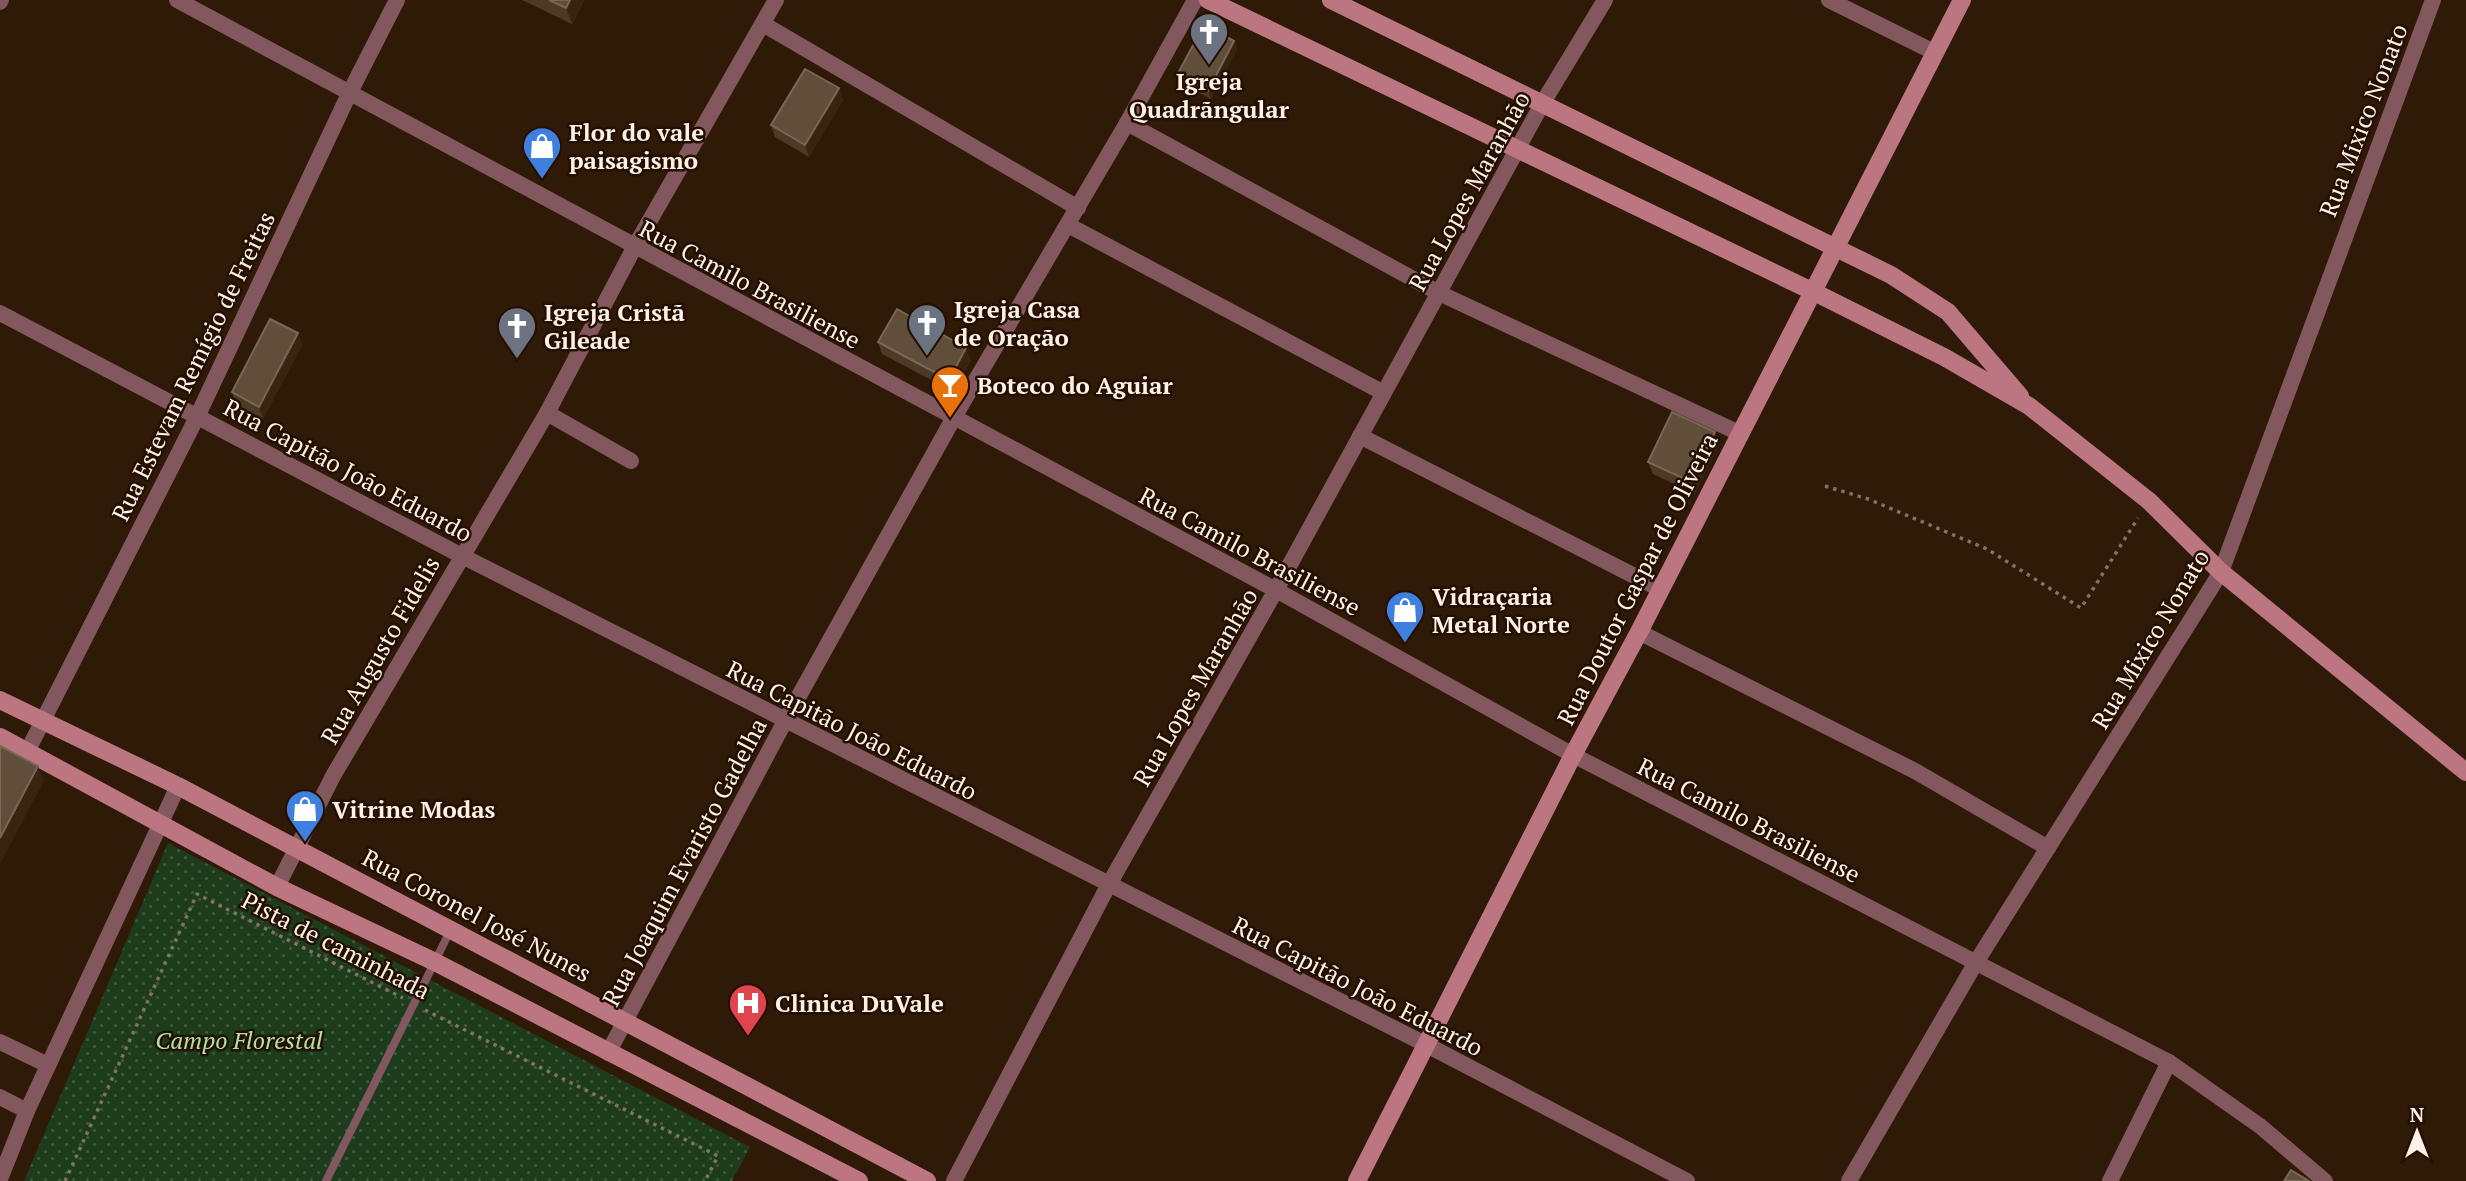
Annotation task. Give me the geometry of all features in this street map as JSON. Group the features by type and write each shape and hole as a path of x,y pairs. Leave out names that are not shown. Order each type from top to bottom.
{"street":[{"name":"Rua Camilo Brasiliense","path":"177,0 634,248 1276,590 1573,755 2169,1062 2260,1126 2325,1181"},
{"name":"Rua Estevam Remígio de Freitas","path":"28,750 197,416 349,94 397,0"},
{"name":"Rua Augusto Fidelis","path":"277,887 333,776 547,413 634,248 776,0"},
{"name":"Rua Joaquim Evaristo Gadelha","path":"608,1053 785,721 953,419 1127,123 1195,0"},
{"path":"1208,0 1814,292 1944,357 2029,406 2149,501 2221,572 2466,772"},
{"path":"1331,0 1891,275 1948,312 2029,406"},
{"name":"Rua Lopes Maranhão","path":"954,1181 1108,886 1276,590 1542,104 1605,0"},
{"path":"1829,0 1936,53"},
{"name":"Rua Doutor Gaspar de Oliveira","path":"1357,1181 1962,0"},
{"name":"Rua Mixico Nonato","path":"1849,1181 1975,964 2221,572 2433,0"},
{"path":"763,24 1077,208"},
{"path":"1127,123 1439,293 1739,433"},
{"path":"1068,225 1382,392"},
{"name":"Rua Capitão João Eduardo","path":"0,313 462,556 1108,886 1425,1044 1687,1181"},
{"path":"547,413 631,461"},
{"path":"1360,436 1660,589"},
{"path":"1639,632 1914,771 2049,848"},
{"name":"Rua Coronel José Nunes","path":"0,699 178,786 625,1019 926,1181"},
{"path":"0,737 277,887 435,961 859,1181"},
{"path":"0,1180 27,1111 178,786"},
{"path":"0,1042 48,1065"},
{"path":"2109,1181 2169,1062"},
{"path":"0,1097 27,1111"}],"lane":[{"path":"326,1181 451,929"}],"path":[{"path":"1825,486 1868,499 1987,549 2081,608 2149,501"},
{"name":"Pista de caminhada","path":"65,1181 197,894 718,1156 705,1181"}],"green space":[{"name":"Campo Florestal","path":"168,843 750,1147 732,1181 24,1181"}],"building":[{"path":"549,0 570,0 566,8"},
{"name":"Igreja Quadrãngular","path":"1204,25 1234,41 1208,91 1177,75"},
{"path":"805,69 839,88 805,145 771,125"},
{"name":"Igreja Casa de Oração","path":"897,309 966,348 949,380 878,342"},
{"path":"270,319 298,333 259,407 232,392"},
{"path":"1672,412 1715,432 1691,482 1648,462"},
{"path":"0,746 38,766 0,838"},
{"path":"2291,1170 2309,1181 2284,1181"}],"place":[{"name":"Igreja Quadrãngular","path":"1209,66"},
{"name":"Flor do vale paisagismo","path":"542,180"},
{"name":"Igreja Casa de Oração","path":"927,357"},
{"name":"Igreja Cristã Gileade","path":"517,360"},
{"name":"Boteco do Aguiar","path":"950,419"},
{"name":"Vidraçaria Metal Norte","path":"1405,644"},
{"name":"Vitrine Modas","path":"305,843"},
{"name":"Clinica DuVale","path":"748,1037"}]}
